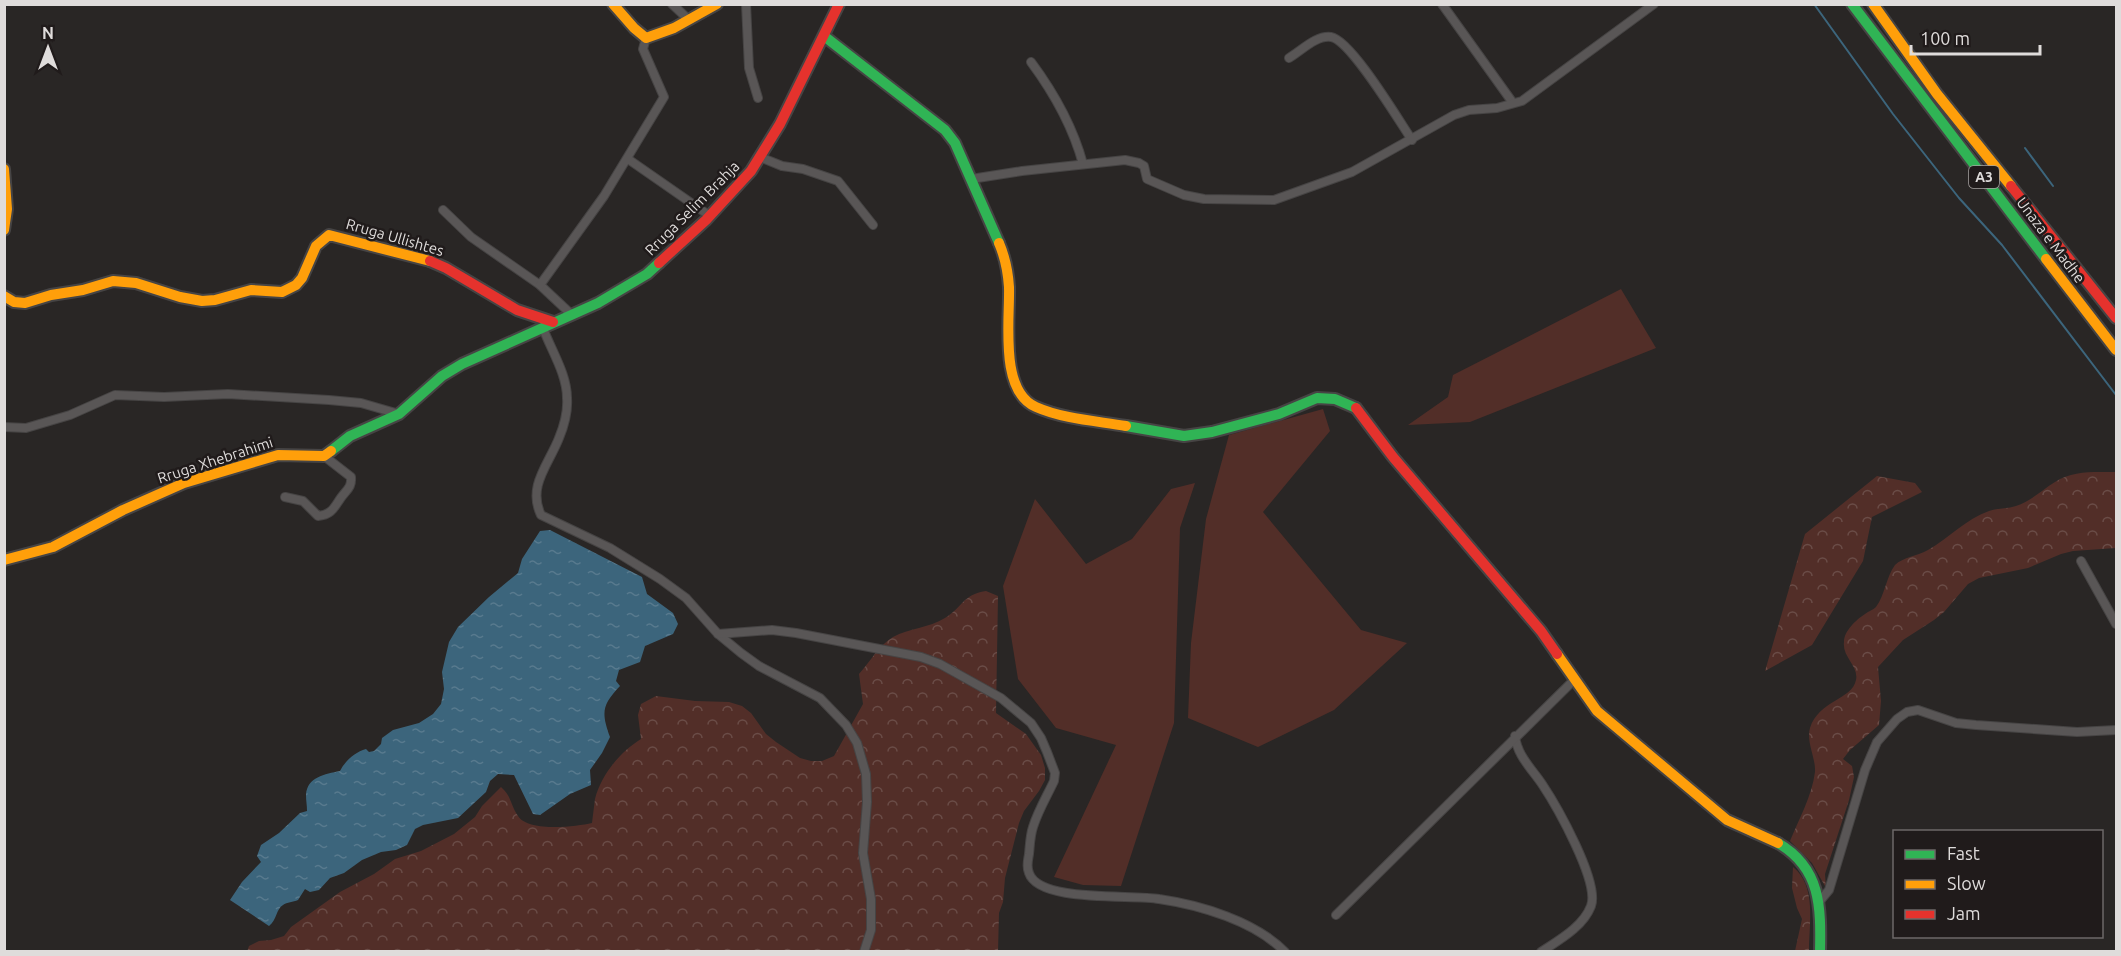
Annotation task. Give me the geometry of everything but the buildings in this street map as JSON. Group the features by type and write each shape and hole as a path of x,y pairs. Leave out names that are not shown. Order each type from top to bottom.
{"main road":[{"path":"612,4 646,38 674,28 717,4"},
{"name":"Rruga Selim Brahja","path":"553,322 598,303 647,274 711,216 752,171 780,124 839,4"},
{"name":"Unaza e Madhe","path":"1852,4 2116,350"},
{"name":"Unaza e Madhe","path":"1873,4 1937,94 2116,318"},
{"path":"824,36 945,130 955,143 1005,257 1009,286 1008,345 1011,365 1020,393 1027,402 1056,414 1184,436 1219,430 1279,414 1317,398 1335,399 1354,406 1540,631 1597,711 1719,814 1735,825 1784,846 1803,863 1811,873 1818,890 1820,951"},
{"path":"4,169 7,201 4,230"},
{"name":"Rruga Ullishtes","path":"4,296 9,301 19,304 28,303 112,281 127,281 186,299 204,302 219,300 244,291 284,292 300,282 308,270 319,239 329,235 425,259 446,268 517,310 553,322"},
{"path":"324,456 350,436 399,414 442,376 462,364 553,322"},
{"name":"Rruga Xhebrahimi","path":"4,560 53,547 123,510 184,483 278,454 324,456"}],"street":[{"path":"672,4 688,20"},
{"path":"746,4 749,68 758,98"},
{"path":"1442,4 1513,103"},
{"path":"971,179 1125,160 1144,166 1147,179 1184,195 1204,199 1274,200 1352,172 1454,115 1469,110 1497,108 1530,97 1654,4"},
{"path":"1289,58 1322,38 1332,37 1339,41 1358,60 1412,140"},
{"path":"540,285 604,196 664,97 643,49 646,38"},
{"path":"1031,62 1050,87 1083,164"},
{"path":"760,157 782,166 803,169 838,181 873,225"},
{"path":"628,159 711,216"},
{"path":"443,210 471,237 540,285 572,315"},
{"path":"543,328 563,376 567,399 559,439 536,487 536,504 541,515 610,548 660,579 686,598 718,634 759,666 820,698 846,725 857,743 866,774 867,802 863,853 871,899 871,930 864,951"},
{"path":"4,428 26,429 70,415 115,395 164,397 228,394 329,400 362,403 389,409 399,414"},
{"path":"285,497 303,501 318,516 335,509 351,486 351,477 324,456"},
{"path":"2081,561 2116,624"},
{"path":"718,634 771,630 821,636 921,657 983,686 1016,709 1030,723 1041,738 1055,772 1054,781 1032,829 1027,864 1029,874 1036,882 1045,888 1070,894 1148,897 1196,906 1235,920 1271,940 1285,951"},
{"path":"1336,915 1575,679"},
{"path":"1819,902 1829,890 1865,770 1877,742 1897,719 1907,712 1918,710 1956,723 1976,725 2077,732 2116,730"},
{"path":"1515,736 1519,753 1558,807 1578,851 1593,896 1591,907 1578,926 1540,951"}],"green space":[{"path":"1621,289 1656,348 1470,422 1408,425 1448,397 1453,375"},
{"path":"1323,409 1330,431 1263,512 1361,630 1407,643 1334,710 1258,747 1188,718 1191,643 1206,519 1229,435"},
{"path":"2084,472 2116,472 2116,548 2073,551 2028,568 1979,578 1968,584 1944,612 1903,640 1878,667 1881,701 1879,725 1843,759 1852,766 1854,777 1825,874 1826,888 1812,863 1790,841 1808,799 1815,772 1809,739 1810,728 1820,712 1848,692 1856,680 1855,670 1844,647 1848,630 1858,619 1876,607 1889,575 1898,562 1928,550 1981,514 2021,504 2069,475"},
{"path":"1877,476 1915,483 1922,492 1872,517 1863,561 1812,645 1765,671 1805,534"},
{"path":"1195,483 1180,528 1174,723 1121,886 1083,885 1054,877 1116,745 1056,728 1018,679 1003,586 1035,499 1086,564 1132,539 1171,489"},
{"path":"986,591 998,596 996,713 1026,734 1041,755 1045,768 1045,780 1024,811 1019,823 999,913 998,951 247,952 249,946 259,941 284,936 291,927 340,892 374,874 395,859 421,851 454,834 475,817 482,806 501,787 523,821 552,827 592,823 595,799 602,781 619,757 641,739 638,715 641,704 656,696 729,702 742,706 751,713 766,734 800,758 822,761 834,756 863,704 859,674 879,649 899,634 945,618 967,598"},
{"path":"1793,867 1801,875 1809,895 1809,951 1795,951 1802,919 1792,888"}],"water":[{"path":"550,530 642,577 647,594 673,613 678,624 673,634 645,646 640,662 619,670 616,681 620,686 610,698 604,715 610,737 590,770 591,785 570,794 540,815 533,814 514,775 498,774 490,781 486,792 458,818 423,825 415,829 407,845 362,860 344,873 330,878 319,890 310,892 305,889 298,900 281,907 269,926 230,900 242,882 261,862 257,856 261,845 279,833 300,813 307,811 307,789 313,780 340,771 351,757 362,750 374,751 381,744 382,738 393,730 419,723 433,714 441,704 444,689 442,672 449,642 458,627 518,573 522,559 540,531"}],"waterway":[{"path":"1814,4 1893,114 1959,198 2002,245 2116,395"},
{"path":"2025,148 2053,186"}],"traffic: fast":[{"path":"1852,4 2046,259"},
{"path":"824,36 945,130 955,143 999,243"},
{"path":"331,451 350,436 399,414 442,376 462,364 598,303 647,274 659,263"},
{"path":"1126,426 1184,436 1212,432 1279,414 1317,398 1335,399 1356,408"},
{"path":"1778,843 1803,864 1816,890 1820,920 1820,952"}],"traffic: slow":[{"path":"613,4 646,38 674,28 717,4"},
{"path":"1873,4 1937,94 2011,186"},
{"path":"4,169 7,209 4,230"},
{"path":"4,296 14,302 25,303 113,281 136,283 180,297 202,301 215,300 251,290 282,292 296,285 302,278 316,246 329,235 430,261"},
{"path":"999,243 1009,281 1008,335 1011,371 1024,399 1036,407 1057,414 1126,426"},
{"path":"2046,259 2116,350"},
{"path":"4,560 53,547 123,510 184,483 278,455 324,456 331,451"},
{"path":"1557,654 1597,711 1727,820 1778,843"}],"traffic: jam":[{"path":"659,263 706,220 751,171 780,124 839,4"},
{"path":"2011,186 2116,318"},
{"path":"430,261 517,310 553,322"},
{"path":"1356,408 1393,457 1541,631 1557,654"}]}
